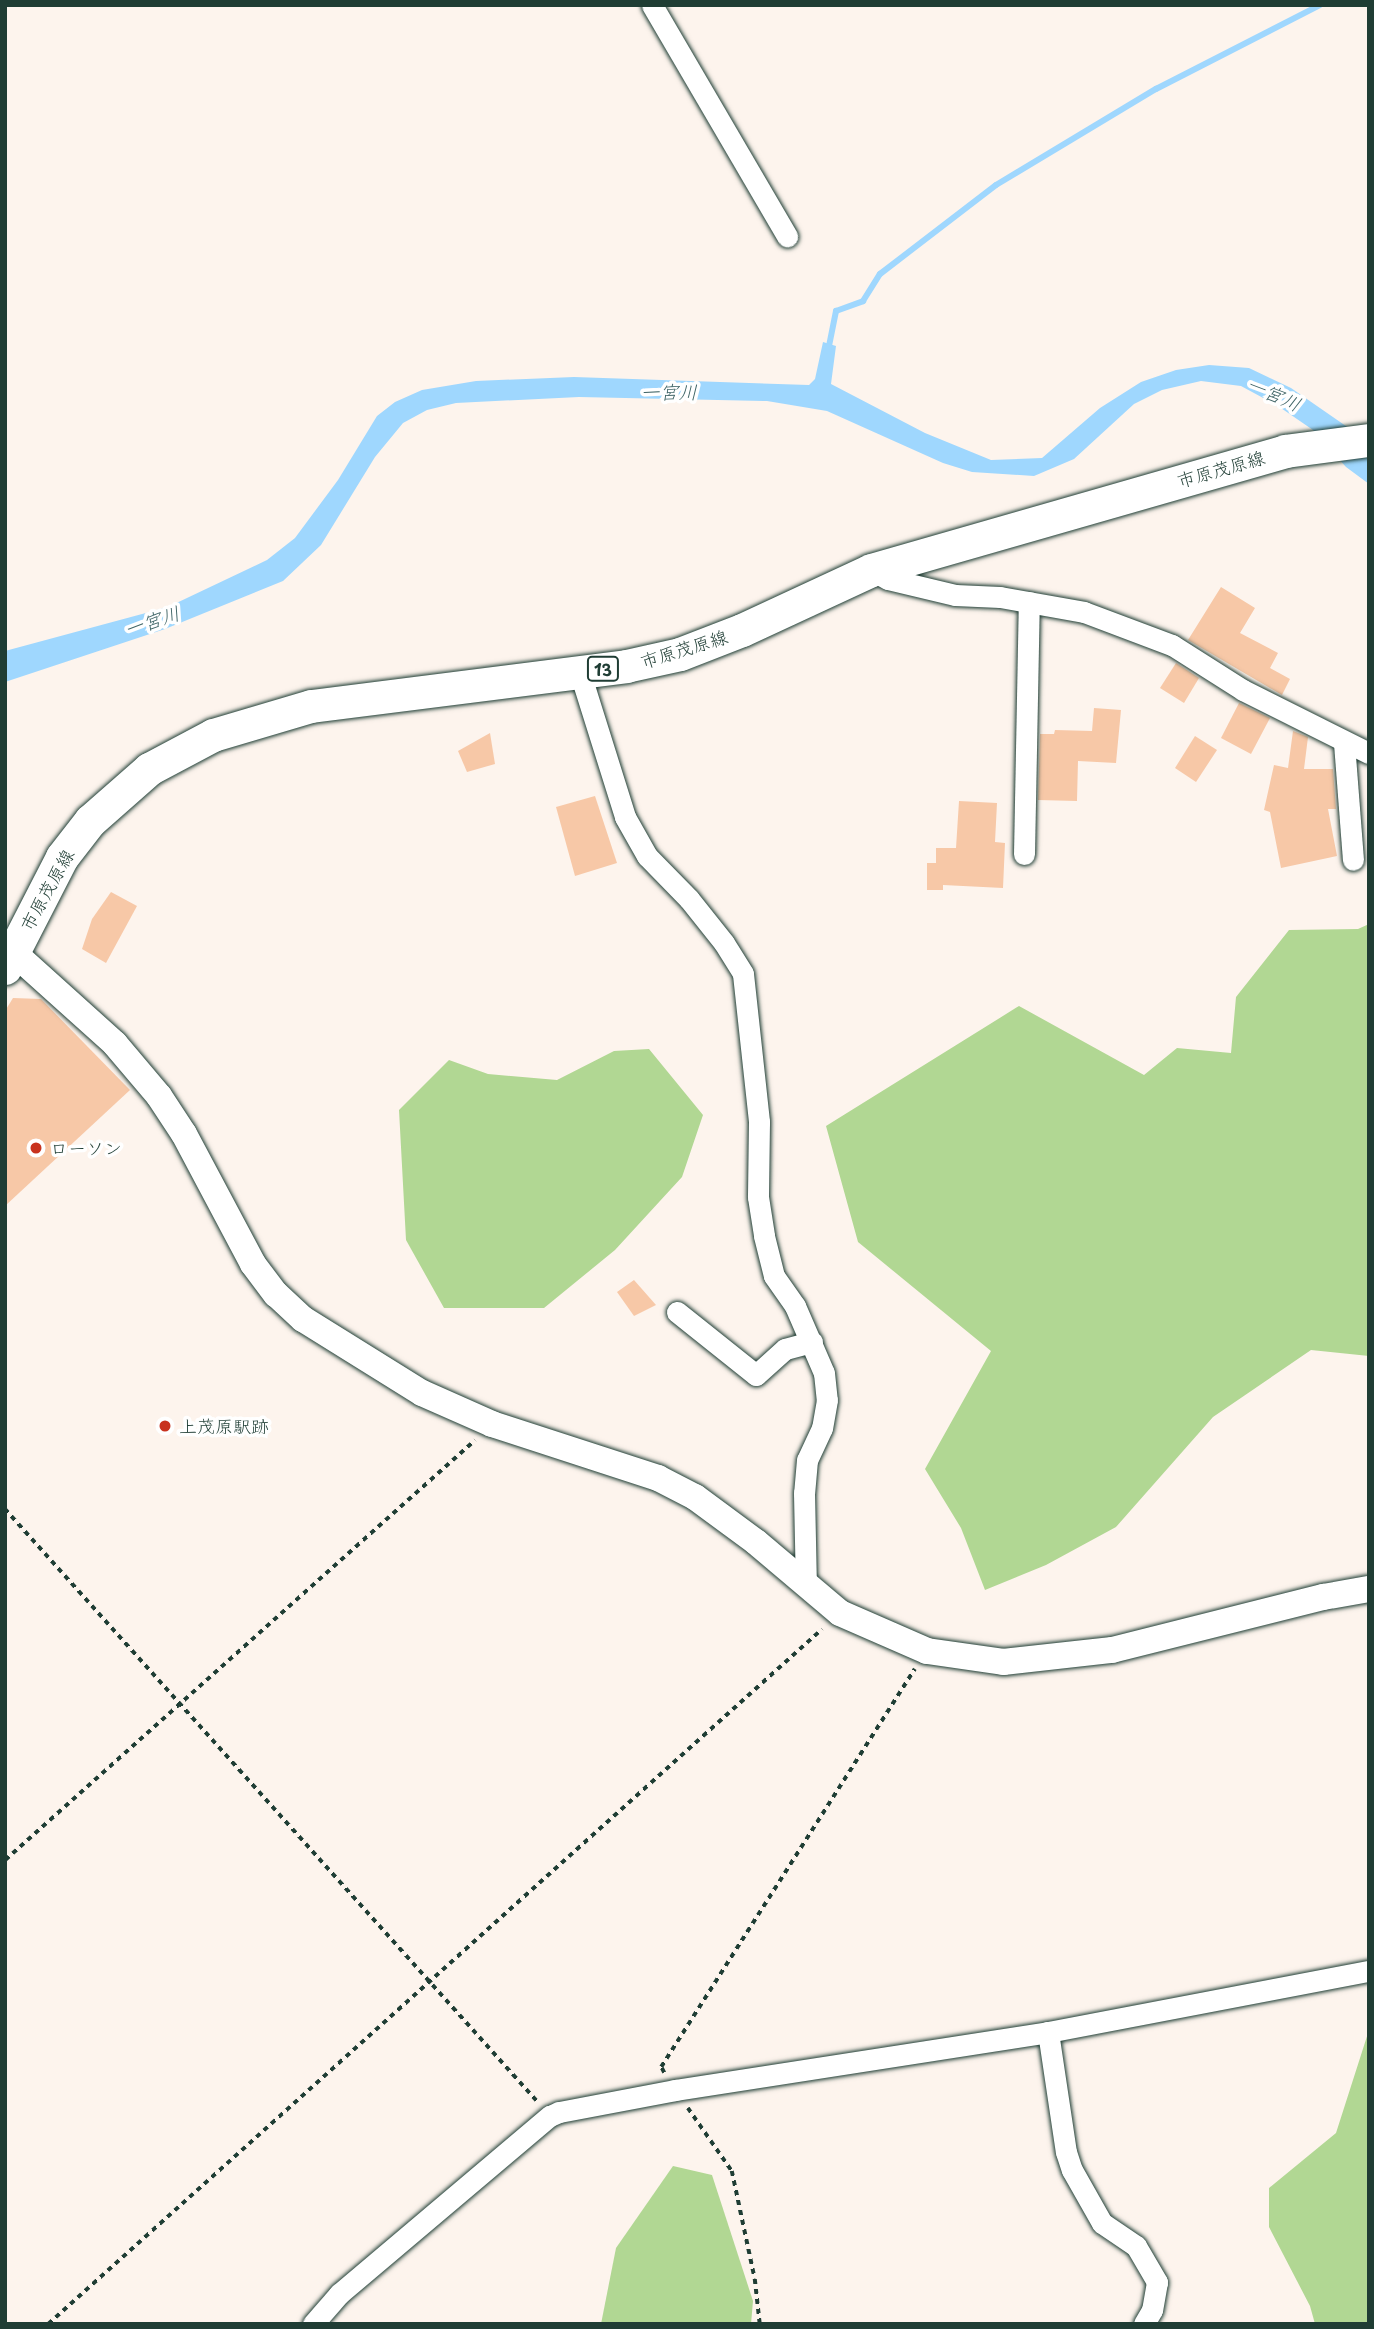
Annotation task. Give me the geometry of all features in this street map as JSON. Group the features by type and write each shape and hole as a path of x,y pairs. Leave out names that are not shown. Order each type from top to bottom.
{"main road":[{"name":"市原茂原線","path":"9,960 62,857 90,821 149,769 213,735 311,706 580,673 680,654 742,630 871,570 1285,451 1369,440"}],"street":[{"path":"653,5 787,236"},
{"path":"871,570 888,579 955,596 1029,602 1084,612 1172,645 1243,690 1344,743 1369,753"},
{"path":"1024,854 1029,602"},
{"path":"580,673 625,817 646,856 689,899 724,943 743,974 759,1122 758,1197 764,1236 774,1276 795,1306 824,1373 827,1400 822,1428 807,1460 804,1505 806,1586"},
{"path":"1344,743 1353,860"},
{"path":"9,960 115,1044 159,1096 184,1134 253,1264 276,1294 303,1319 422,1392 492,1424 659,1478 695,1497 756,1542 840,1613 927,1651 1003,1662 1112,1650 1323,1597 1369,1589"},
{"path":"677,1312 756,1375 785,1349 812,1342"},
{"path":"313,2324 338,2294 550,2116 675,2090 1048,2032 1369,1971"},
{"path":"1048,2032 1066,2152 1072,2170 1102,2222 1136,2246 1157,2282 1152,2310 1144,2324"}],"path":[{"path":"5,1860 182,1705 492,1424"},
{"path":"5,1509 550,2116"},
{"path":"48,2324 840,1613"},
{"path":"760,2324 755,2279 732,2171 661,2067 927,1651"}],"green space":[{"path":"1369,924 1369,1356 1311,1350 1213,1417 1116,1527 1046,1565 985,1590 961,1528 925,1469 991,1351 858,1242 826,1126 1019,1006 1144,1075 1177,1048 1231,1053 1236,997 1289,930 1358,929"},
{"path":"649,1049 703,1115 682,1177 615,1250 544,1308 444,1308 406,1240 399,1110 449,1060 488,1074 557,1080 614,1051"},
{"path":"1369,2030 1369,2324 1315,2324 1310,2306 1269,2227 1269,2188 1336,2133"},
{"path":"673,2166 712,2175 753,2301 751,2324 601,2324 616,2248"}],"water":[{"name":"一宮川","path":"823,342 836,346 831,384 925,433 991,460 1042,458 1100,408 1141,382 1176,370 1209,365 1249,368 1291,388 1369,442 1369,484 1346,467 1313,430 1278,406 1241,386 1201,381 1162,390 1134,404 1074,459 1034,476 972,472 943,463 827,411 767,401 579,397 456,403 427,410 403,423 375,457 321,545 283,581 165,629 5,682 5,651 168,607 267,560 295,538 338,480 377,416 395,402 422,390 476,381 574,377 809,385 815,379"}],"building":[{"path":"1221,587 1255,608 1240,633 1278,653 1270,668 1290,679 1282,695 1188,640"},
{"path":"1176,663 1199,678 1184,703 1160,688"},
{"path":"1239,703 1270,718 1251,754 1221,738"},
{"path":"1094,708 1121,710 1116,763 1078,761 1077,801 1038,800 1040,734 1054,734 1055,730 1092,731"},
{"path":"1293,731 1308,737 1304,769 1333,769 1336,809 1328,809 1337,856 1281,868 1270,812 1264,810 1274,765 1288,768"},
{"path":"490,733 495,764 467,772 458,751"},
{"path":"1195,736 1217,750 1196,782 1175,768"},
{"path":"595,796 617,863 575,876 556,807"},
{"path":"959,801 997,803 995,842 1005,843 1003,888 943,885 943,890 927,890 927,863 936,863 936,848 956,848"},
{"path":"111,892 137,906 106,963 82,949 92,919"},
{"name":"ローソン","path":"13,998 41,999 130,1090 5,1206 5,1011"},
{"path":"634,1280 656,1305 634,1316 617,1292"}],"waterway":[{"path":"828,351 836,311 863,301 880,274 996,185 1156,89 1320,5"}],"place":[{"name":"ローソン","path":"36,1148"},
{"name":"上茂原駅跡","path":"165,1426"}]}
